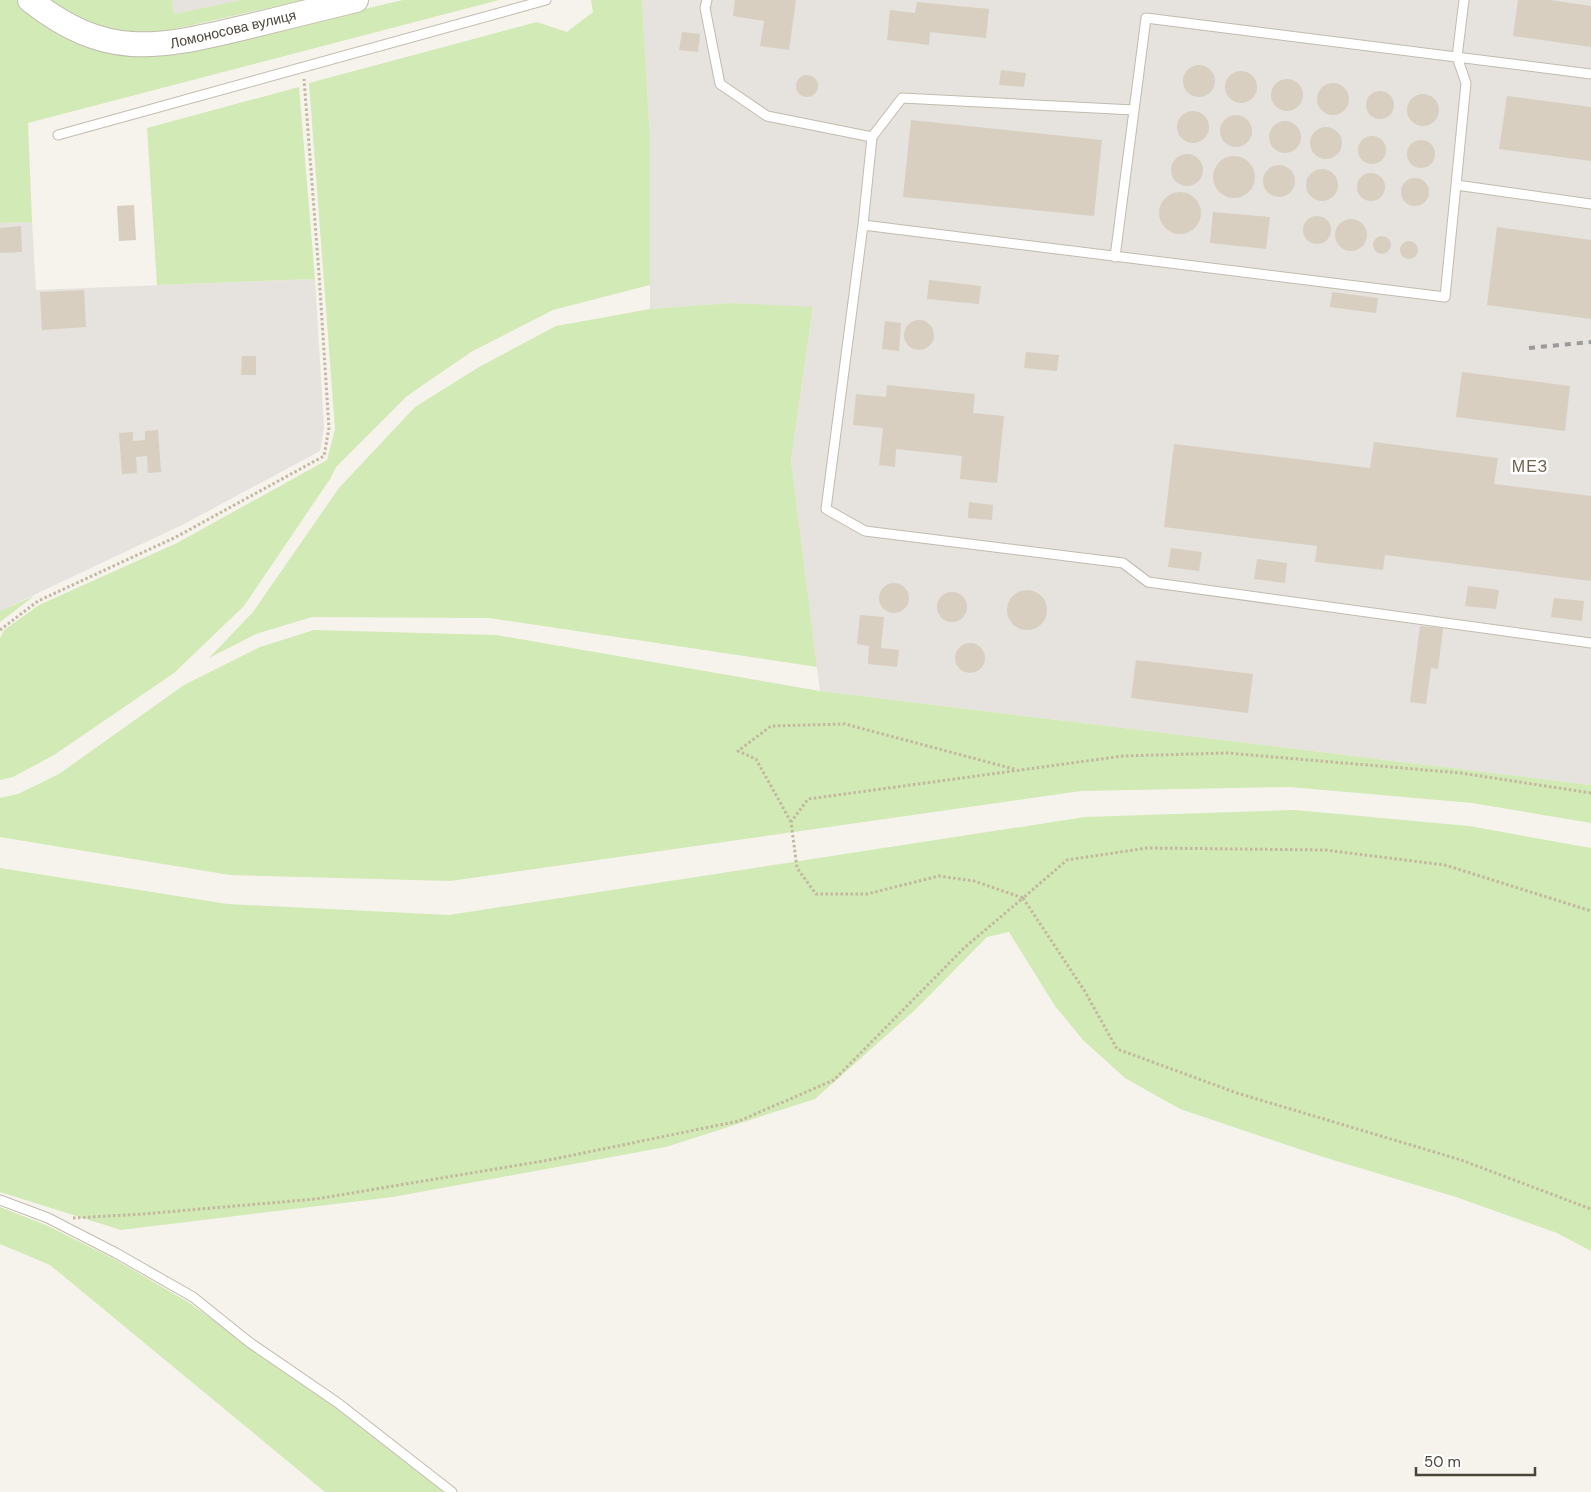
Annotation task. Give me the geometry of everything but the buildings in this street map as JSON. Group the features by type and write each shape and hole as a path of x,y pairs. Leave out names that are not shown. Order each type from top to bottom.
{"street":[{"name":"Ломоносова вулиця","path":"30,0 52,17 85,34 129,45 161,45 198,39 356,0"}],"lane":[{"path":"58,135 546,0"},
{"path":"708,0 706,8 720,84 767,116 872,137"},
{"path":"863,225 1444,297 1466,83 1457,57 1464,0"},
{"path":"1115,257 1146,18 1591,74"},
{"path":"1134,110 902,98 872,137 863,225 826,509 864,531 1123,563 1148,582 1591,643"},
{"path":"1456,185 1591,204"},
{"path":"0,1200 48,1218 116,1253 193,1297 249,1342 338,1403 452,1492"}],"path":[{"path":"0,630 38,600 176,537 324,456 329,428 303,68"},
{"path":"1017,770 844,724 771,726 738,751 756,759 791,822 797,868 816,894 867,894 939,876 974,881 1023,898 1084,990 1117,1049 1237,1093 1461,1160 1591,1209"},
{"path":"791,822 808,799 1123,756 1227,753 1461,773 1591,793"},
{"path":"48,1218 134,1215 316,1199 549,1160 739,1121 834,1080 964,948 1067,860 1148,848 1325,850 1445,864 1591,911"}],"shaded area":[{"path":"172,0 241,0 174,14"},
{"path":"642,0 1591,0 1591,785 820,691 791,460 813,308 731,303 650,309 650,139"},
{"path":"32,222 36,290 315,279 324,427 320,451 184,524 0,611 0,223"}],"green space":[{"path":"0,0 17,0 49,25 202,47 403,0 499,0 28,123 32,222 0,223"},
{"path":"51,0 172,0 174,14 241,0 304,0 157,33 116,32 83,21 58,7"},
{"path":"591,0 642,0 650,139 650,285 553,310 471,352 407,396 336,467 330,479 244,606 174,673 54,755 13,777 0,780 0,638 4,630 39,605 177,543 327,460 335,429 309,83 537,22 567,32 593,12"},
{"path":"299,87 315,279 157,285 147,128"},
{"path":"731,303 813,307 791,460 817,667 489,618 312,617 256,634 209,658 253,612 339,488 415,407 479,367 556,326 650,309"},
{"path":"34,596 0,622 0,611"},
{"path":"314,630 496,635 820,691 1591,785 1591,823 1472,803 1290,787 1081,791 450,881 230,875 0,837 0,798 18,794 59,774 184,685 260,647"},
{"path":"1295,810 1469,826 1591,848 1591,1251 1557,1233 1456,1197 1320,1156 1180,1109 1125,1078 1083,1040 1055,1006 1009,932 987,937 916,1009 815,1099 666,1147 393,1197 121,1230 0,1192 0,868 228,904 449,915 1085,817"},
{"path":"0,1207 46,1225 114,1259 188,1302 333,1406 443,1492 325,1492 50,1265 0,1244"}],"railway":[{"path":"1529,348 1591,342"}],"district":[{"name":"МЕЗ","path":"1530,466"}]}
